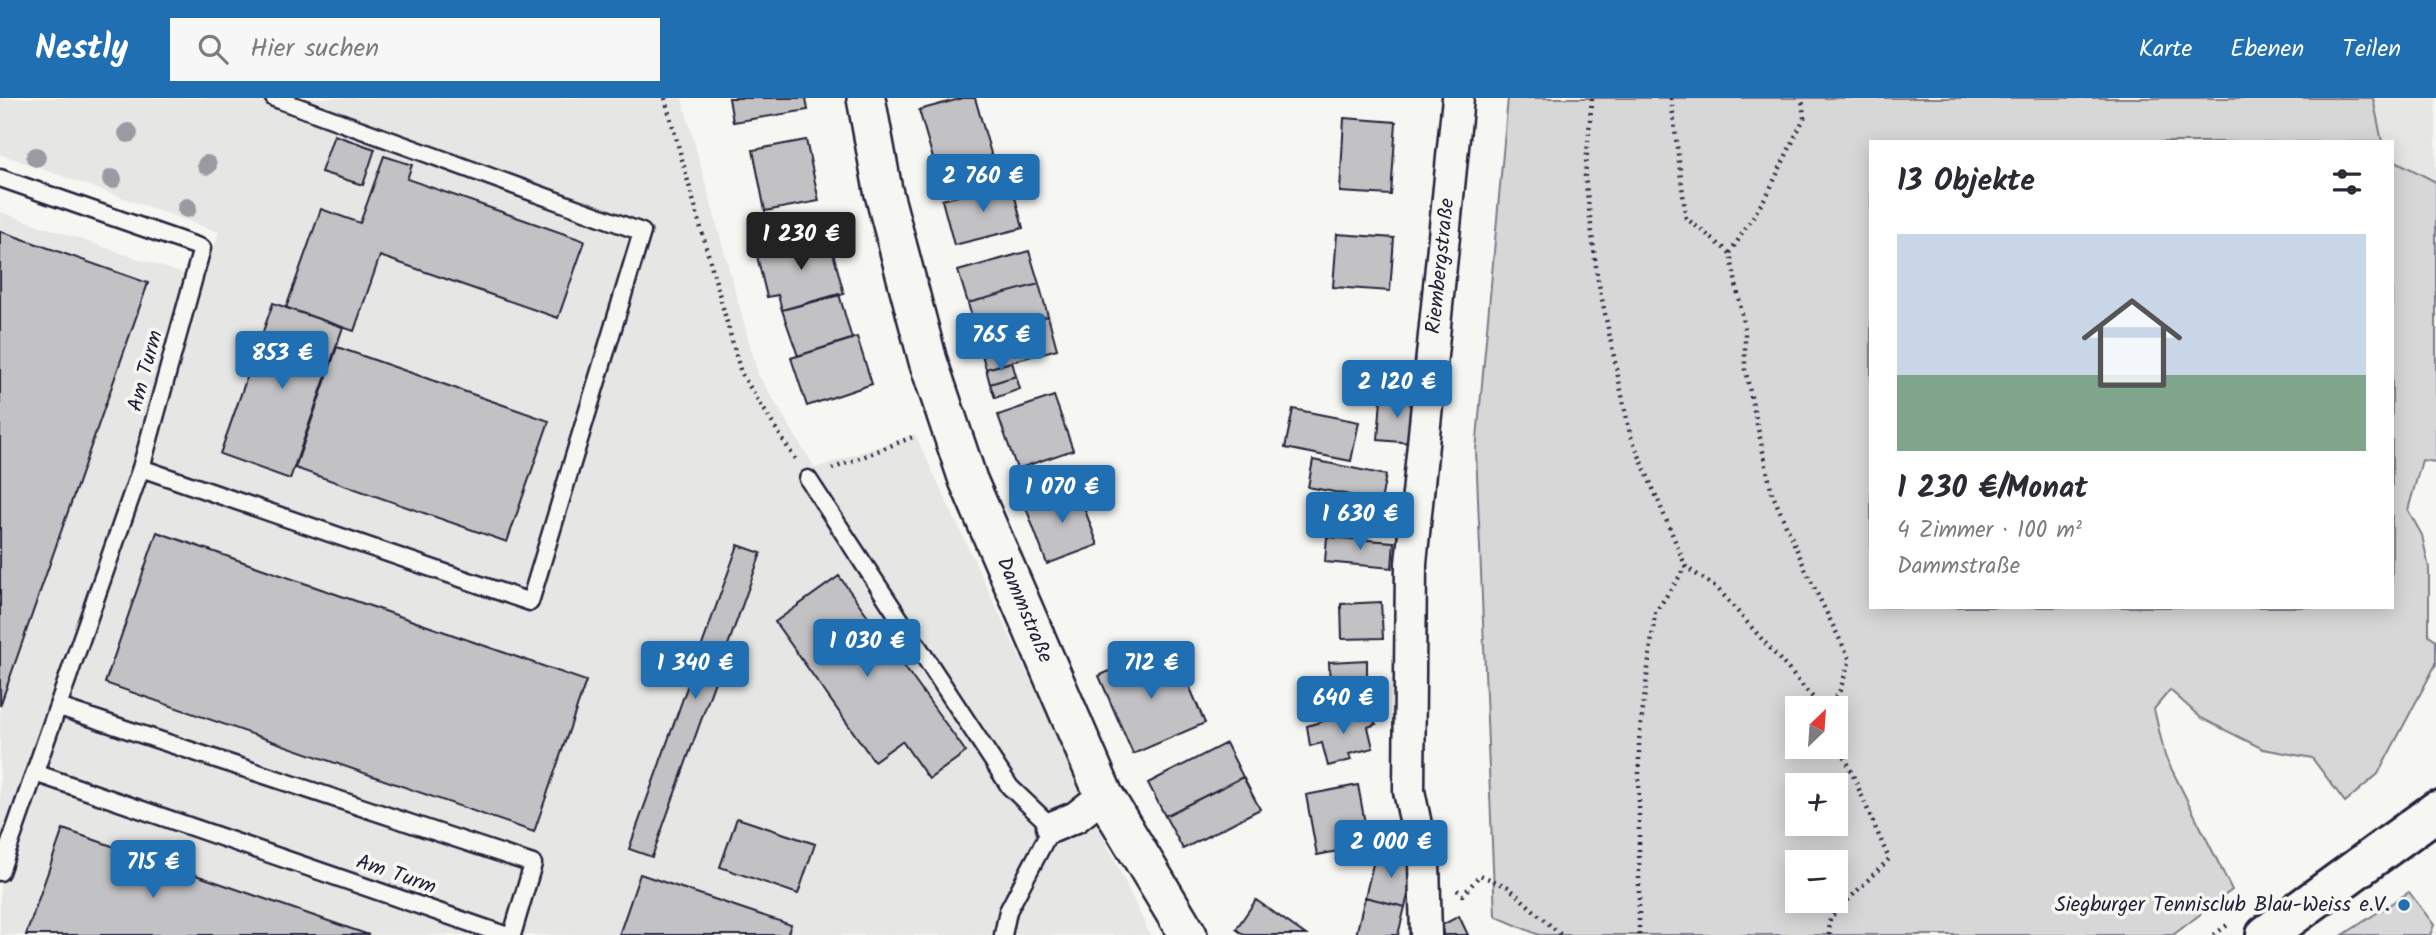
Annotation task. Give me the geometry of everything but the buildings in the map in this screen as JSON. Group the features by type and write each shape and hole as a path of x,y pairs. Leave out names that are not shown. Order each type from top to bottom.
{"main road":[{"path":"2266,935 2436,811"}],"street":[{"name":"Dammstraße","path":"866,98 886,203 928,362 968,480 1104,795 1188,935"},
{"name":"Riembergstraße","path":"1426,935 1424,863 1409,791 1411,562 1458,98"},
{"path":"1052,827 1076,817 1104,795"}],"lane":[{"path":"141,468 530,602 642,232 274,98"},
{"name":"Am Turm","path":"0,178 202,248 141,468 0,872"},
{"path":"808,479 1010,787 1052,827 1008,911 1003,935"},
{"path":"59,707 533,864 512,935"},
{"name":"Am Turm","path":"35,773 505,935"}],"path":[{"path":"665,98 741,373 808,479 948,422"},
{"path":"1592,98 1585,176 1597,275 1630,433 1686,567 1718,589 1813,696"},
{"path":"1671,98 1686,218 1730,253 1745,330 1745,369 1772,493 1807,573 1850,660 1840,690 1835,696"},
{"path":"1730,253 1768,193 1804,118 1801,98"},
{"path":"1639,935 1639,740 1651,638 1655,613 1686,567"},
{"path":"1829,935 1830,918 1889,859 1846,760"},
{"path":"1424,863 1463,895 1480,876 1508,887 1561,935"}],"shaded area":[{"path":"0,98 682,98 758,374 815,468 915,434 1150,935 0,935 0,212 202,280 219,232 0,154"},
{"path":"1508,98 2373,98 2382,140 1869,140 1869,609 2394,609 2394,160 2436,182 2436,462 2422,460 2408,510 2422,535 2429,568 2429,635 2436,640 2436,664 2378,774 2345,802 2312,758 2263,749 2201,718 2170,690 2154,709 2165,756 2232,890 2173,935 1539,935 1495,916 1476,450"},
{"path":"2373,98 2436,98 2436,182 2394,160 2394,140 2382,140"},
{"name":"Siegburger Tennisclub Blau-Weiss e.V.","path":"2409,892 2434,925 2430,935 2343,935"}],"place":[{"name":"Siegburger Tennisclub Blau-Weiss e.V.","path":"2404,905"}]}
